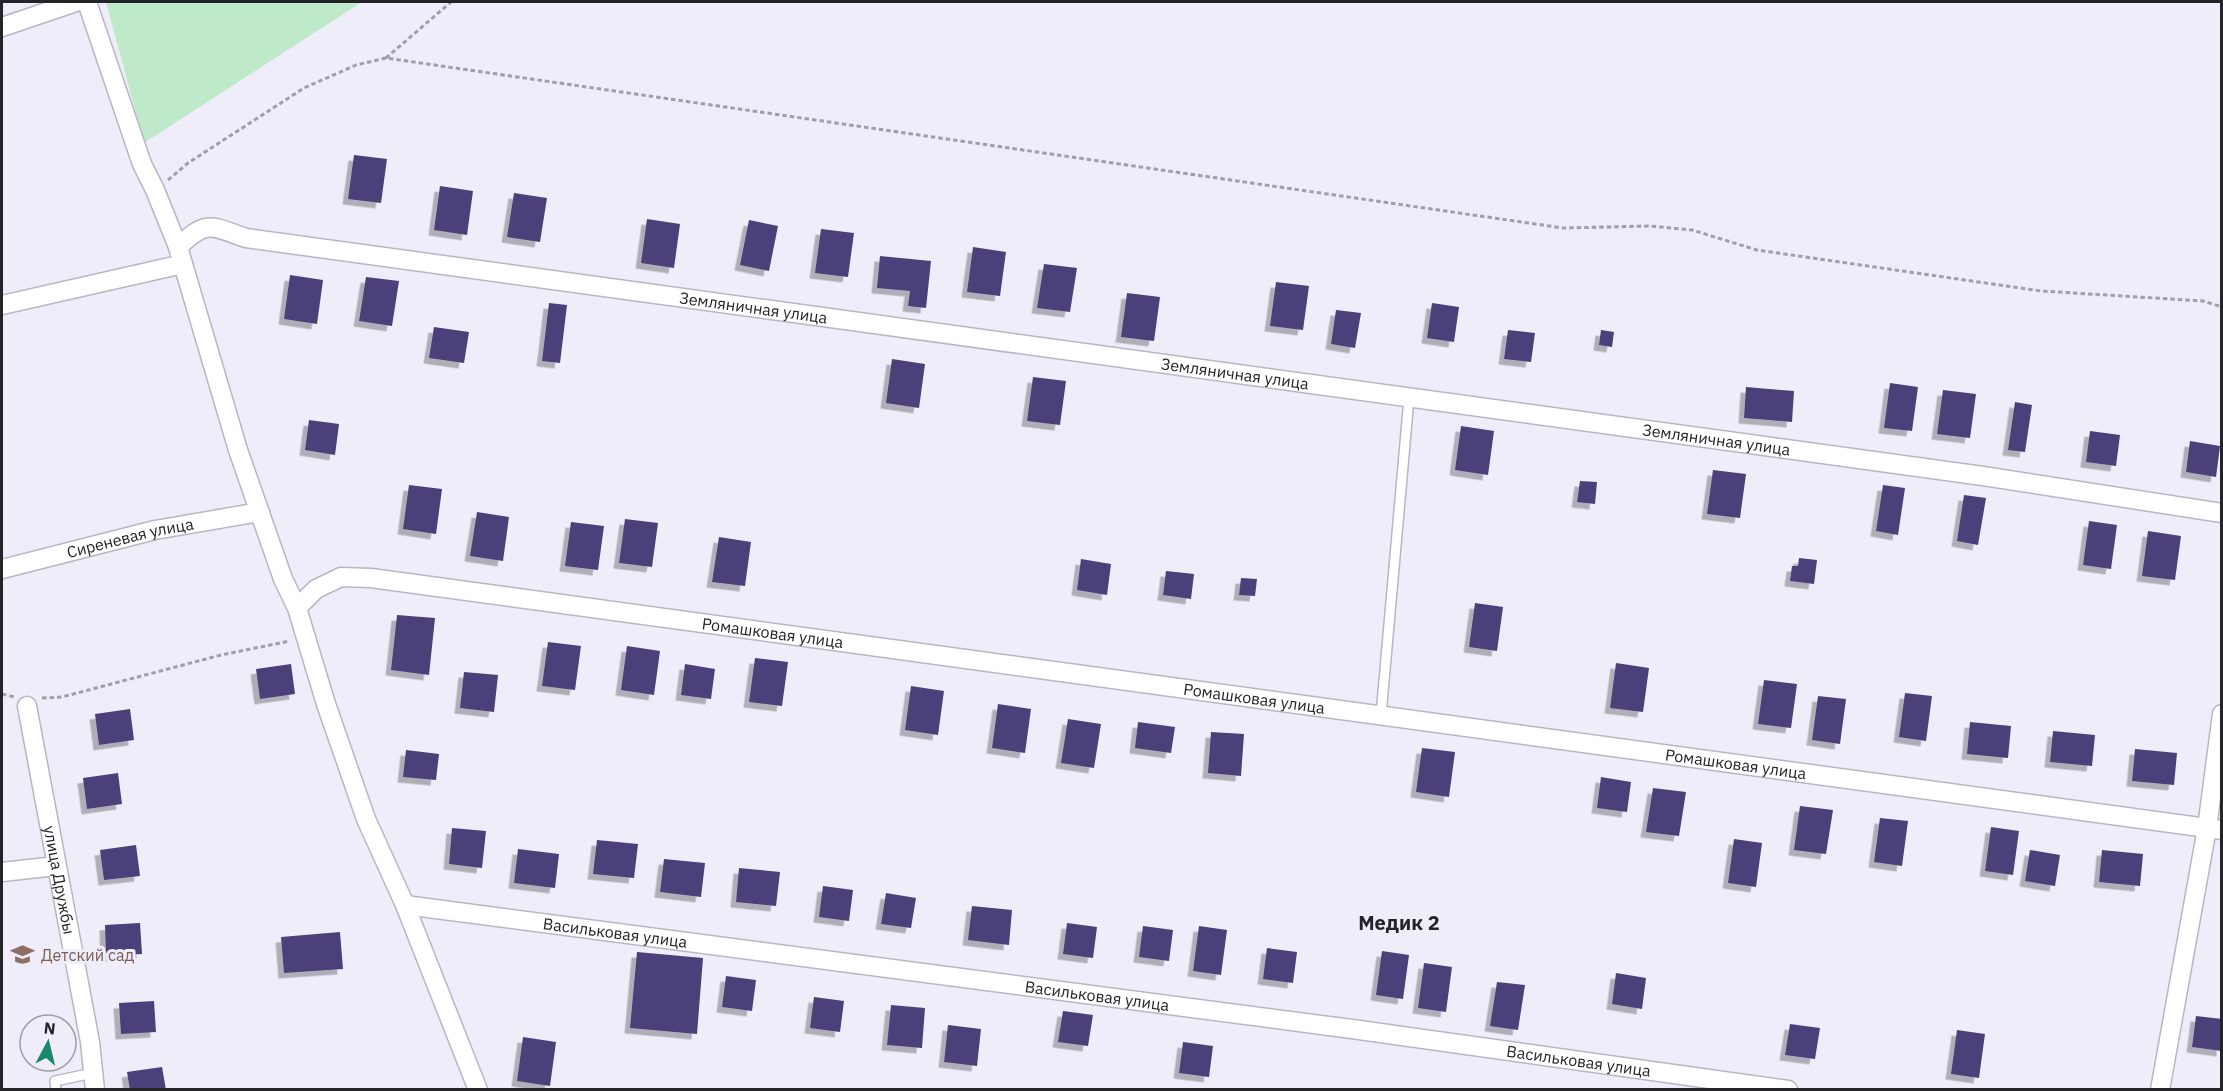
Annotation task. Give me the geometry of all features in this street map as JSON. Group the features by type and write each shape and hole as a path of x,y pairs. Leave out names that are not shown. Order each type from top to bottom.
{"street":[{"path":"2,27 76,2"},
{"path":"87,2 142,164 155,190 180,255 238,450 284,579 297,608 326,704 366,819 405,905 478,1089"},
{"name":"Земляничная улица","path":"180,255 198,228 212,226 246,238 1983,476 2222,513"},
{"path":"2,305 180,255"},
{"name":"Сиреневая улица","path":"2,569 155,530 260,512"},
{"name":"Ромашковая улица","path":"297,608 316,589 341,577 371,578 2214,829"},
{"name":"улица Дружбы","path":"27,706 90,1041 94,1081"},
{"path":"2160,1089 2214,829 2222,714"},
{"path":"2,872 56,866"},
{"name":"Васильковая улица","path":"405,905 1352,1029 1788,1089"}],"lane":[{"path":"1381,715 1410,398"},
{"path":"56,1089 56,1081 94,1081"}],"path":[{"path":"386,58 451,2"},
{"path":"155,190 188,163 304,88 356,65 386,58 1563,228 1650,226 1692,231 1769,252 2041,291 2203,301 2222,307"},
{"path":"27,706 33,700 62,697 221,655 306,638"}],"green space":[{"path":"106,2 362,2 144,143"}],"building":[{"path":"354,155 387,159 381,203 348,199"},
{"path":"440,186 473,191 467,235 434,230"},
{"path":"514,193 547,198 540,242 507,237"},
{"path":"647,219 680,224 674,268 641,263"},
{"path":"749,220 778,226 769,271 740,265"},
{"path":"821,229 854,233 848,277 815,273"},
{"path":"973,247 1006,252 1000,296 967,292"},
{"path":"880,256 931,261 926,308 908,306 910,291 877,288"},
{"path":"1044,264 1077,268 1070,312 1037,308"},
{"path":"290,275 323,280 317,324 284,319"},
{"path":"366,277 399,281 392,326 359,321"},
{"path":"1276,282 1309,286 1303,330 1270,326"},
{"path":"1127,293 1160,297 1154,341 1121,337"},
{"path":"549,303 567,305 560,363 542,361"},
{"path":"1432,303 1459,307 1454,342 1427,338"},
{"path":"1336,310 1361,313 1355,348 1331,344"},
{"path":"434,327 469,332 464,363 429,358"},
{"path":"1508,330 1535,333 1531,362 1504,359"},
{"path":"1601,330 1614,332 1612,347 1599,345"},
{"path":"892,359 925,364 919,408 886,403"},
{"path":"1033,377 1066,381 1060,425 1027,421"},
{"path":"1890,383 1918,387 1912,431 1884,428"},
{"path":"1746,387 1794,391 1792,422 1744,418"},
{"path":"1943,390 1976,394 1970,438 1937,434"},
{"path":"2015,402 2032,405 2025,452 2008,450"},
{"path":"309,420 339,424 335,455 305,450"},
{"path":"1461,426 1494,431 1488,475 1455,470"},
{"path":"2090,431 2120,435 2116,466 2086,462"},
{"path":"2190,441 2220,446 2216,477 2186,472"},
{"path":"1713,470 1746,474 1740,518 1707,514"},
{"path":"1580,481 1597,482 1595,504 1577,502"},
{"path":"409,485 442,489 436,534 403,529"},
{"path":"1883,485 1905,488 1898,535 1876,531"},
{"path":"1964,495 1986,498 1978,545 1957,541"},
{"path":"477,512 509,517 503,561 470,556"},
{"path":"625,519 658,523 652,567 619,563"},
{"path":"2089,521 2117,525 2111,569 2083,565"},
{"path":"571,522 604,526 598,570 565,566"},
{"path":"2148,531 2181,536 2175,580 2142,576"},
{"path":"719,537 751,542 745,586 712,582"},
{"path":"1799,558 1817,560 1814,584 1790,581 1792,566 1798,566"},
{"path":"1081,559 1111,564 1107,595 1077,590"},
{"path":"1166,571 1194,574 1191,599 1163,595"},
{"path":"1241,578 1257,579 1255,596 1239,595"},
{"path":"1475,603 1503,607 1497,651 1469,647"},
{"path":"397,615 435,618 429,675 391,670"},
{"path":"548,642 581,646 575,690 542,686"},
{"path":"627,646 660,651 654,695 621,690"},
{"path":"755,658 788,662 782,706 749,702"},
{"path":"1616,663 1649,668 1643,712 1610,708"},
{"path":"291,664 295,694 260,699 256,669"},
{"path":"685,664 715,669 711,699 681,695"},
{"path":"464,672 498,675 494,712 460,708"},
{"path":"1764,680 1797,684 1791,728 1758,724"},
{"path":"911,686 944,691 938,735 905,730"},
{"path":"1905,693 1932,696 1926,741 1899,737"},
{"path":"1818,696 1846,699 1840,744 1812,740"},
{"path":"998,704 1031,709 1025,753 992,748"},
{"path":"130,709 134,740 99,745 95,714"},
{"path":"1068,719 1101,724 1094,768 1061,763"},
{"path":"1138,722 1175,727 1171,753 1135,748"},
{"path":"1970,722 2011,726 2008,758 1967,754"},
{"path":"2053,731 2095,735 2092,766 2050,762"},
{"path":"1211,732 1244,734 1241,776 1208,773"},
{"path":"1422,748 1455,752 1449,797 1416,792"},
{"path":"2135,749 2177,753 2174,785 2132,781"},
{"path":"406,750 439,754 436,780 403,777"},
{"path":"118,773 122,804 87,809 83,778"},
{"path":"1601,777 1631,782 1627,812 1597,808"},
{"path":"1653,788 1686,792 1679,836 1646,832"},
{"path":"1800,806 1833,810 1826,854 1794,850"},
{"path":"1880,818 1908,821 1902,866 1874,862"},
{"path":"1991,827 2019,831 2013,875 1985,871"},
{"path":"452,828 486,831 482,868 449,864"},
{"path":"1734,839 1762,843 1756,887 1728,883"},
{"path":"597,840 638,844 634,878 593,874"},
{"path":"136,845 140,876 104,880 100,850"},
{"path":"518,849 559,854 555,888 514,883"},
{"path":"2030,850 2060,855 2055,886 2025,881"},
{"path":"2102,850 2143,854 2140,886 2099,882"},
{"path":"664,859 705,863 701,897 660,892"},
{"path":"739,868 780,872 776,906 736,902"},
{"path":"823,886 853,890 849,921 819,917"},
{"path":"886,893 916,898 911,928 881,924"},
{"path":"972,906 1012,910 1009,945 968,940"},
{"path":"140,923 142,954 106,956 105,925"},
{"path":"1067,923 1097,927 1093,958 1063,954"},
{"path":"1143,926 1173,930 1169,961 1139,957"},
{"path":"1199,926 1227,930 1221,975 1193,971"},
{"path":"340,932 343,969 284,973 281,937"},
{"path":"1267,948 1297,952 1293,983 1263,979"},
{"path":"1382,951 1409,955 1403,999 1376,995"},
{"path":"637,952 703,958 697,1034 630,1028"},
{"path":"1424,963 1452,967 1446,1012 1418,1008"},
{"path":"1616,973 1646,978 1642,1009 1612,1004"},
{"path":"726,976 756,980 752,1011 722,1007"},
{"path":"1497,982 1525,985 1518,1030 1490,1026"},
{"path":"814,997 844,1001 840,1032 810,1028"},
{"path":"154,1001 156,1032 121,1034 119,1003"},
{"path":"891,1005 925,1008 922,1048 887,1045"},
{"path":"1063,1011 1093,1015 1088,1046 1058,1042"},
{"path":"2196,1016 2222,1019 2222,1051 2192,1047"},
{"path":"1790,1024 1820,1028 1815,1059 1785,1055"},
{"path":"948,1025 981,1029 977,1066 944,1062"},
{"path":"1957,1030 1985,1034 1979,1078 1951,1074"},
{"path":"523,1037 556,1042 550,1086 517,1081"},
{"path":"1183,1042 1213,1046 1209,1077 1179,1073"},
{"path":"162,1067 166,1090 130,1090 127,1072"}],"place":[{"name":"Детский сад","path":"23,955"}],"district":[{"name":"Медик 2","path":"1399,923"}]}
